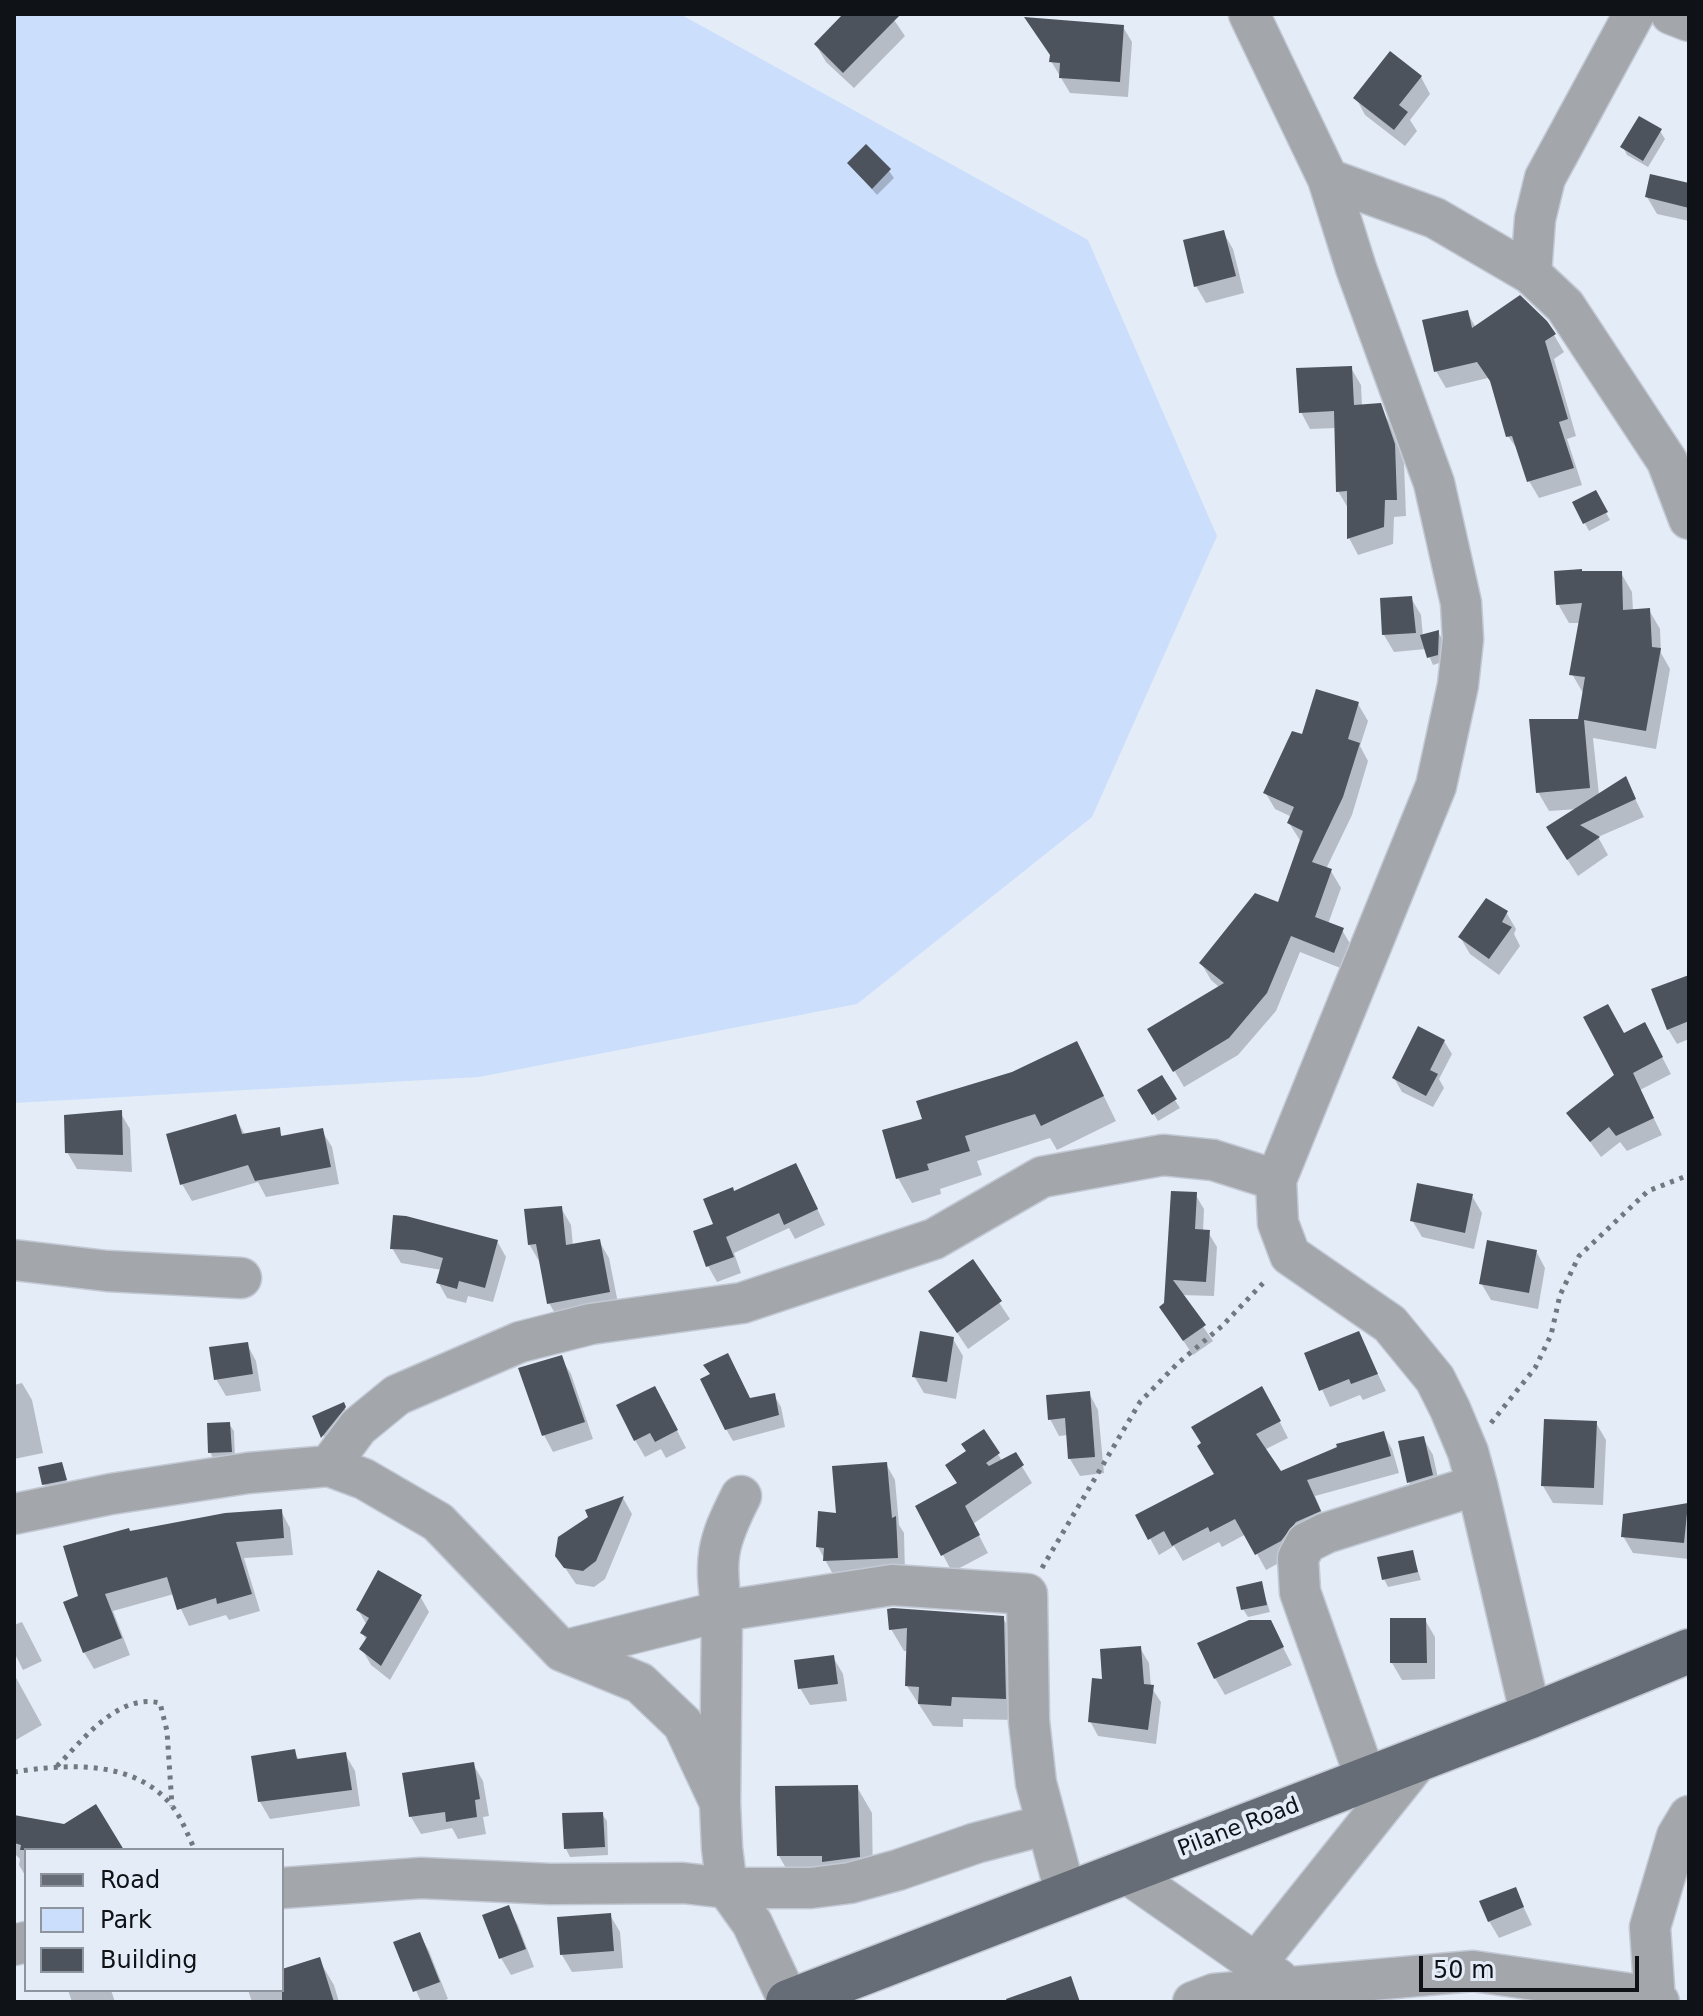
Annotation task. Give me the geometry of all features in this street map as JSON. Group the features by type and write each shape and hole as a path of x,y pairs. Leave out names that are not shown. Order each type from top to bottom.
{"main road":[{"name":"Pilane Road","path":"789,2002 1531,1716 1689,1651"}],"street":[{"path":"1249,14 1328,179 1356,268 1434,483 1461,603 1463,639 1458,685 1436,786 1276,1180 1278,1223 1290,1255 1390,1324 1435,1379 1472,1468 1531,1716"},
{"path":"1531,274 1535,219 1545,178 1634,14"},
{"path":"1671,14 1689,21"},
{"path":"1328,179 1435,218 1531,274 1565,306 1678,461 1689,519"},
{"path":"329,1466 358,1427 397,1395 520,1342 591,1324 742,1303 934,1239 1042,1177 1163,1155 1213,1160 1276,1180"},
{"path":"14,1260 107,1271 241,1278"},
{"path":"14,1514 111,1494 248,1473 329,1466 364,1479 438,1522 562,1651 640,1683 683,1724 720,1803"},
{"path":"1366,1779 1300,1592 1298,1558 1306,1543 1472,1468"},
{"path":"741,1496 723,1532 717,1556 722,1611 722,1848 727,1888 752,1923 789,2002"},
{"path":"562,1651 722,1611 892,1585 1027,1594 1029,1721 1036,1783 1066,1895"},
{"path":"1257,1962 1420,1758"},
{"path":"1193,2002 1214,1994 1473,1971 1656,2000 1650,1927 1677,1836 1689,1816"},
{"path":"284,1888 421,1878 550,1884 683,1883 727,1888 811,1888 850,1883 1045,1825"},
{"path":"1125,1872 1288,1986"}],"path":[{"path":"1472,1468 1535,1368 1551,1335 1560,1295 1579,1256 1648,1191 1689,1175"},
{"path":"1027,1594 1140,1402 1177,1364 1222,1326 1290,1255"},
{"path":"57,1766 104,1720 130,1703 149,1700 160,1703 167,1731 172,1806 194,1848"},
{"path":"14,1772 57,1766 106,1769 136,1779 172,1806"}],"green space":[{"path":"14,14 680,14 1088,240 1217,536 1092,817 857,1004 479,1077 14,1103"}],"building":[{"path":"843,14 901,14 843,73 814,44"},
{"path":"1024,17 1124,25 1120,82 1059,78 1060,63 1049,62 1050,55"},
{"path":"1390,51 1422,76 1399,105 1408,112 1394,130 1353,98"},
{"path":"1639,116 1662,129 1643,161 1620,147"},
{"path":"866,144 891,169 872,189 847,163"},
{"path":"1650,174 1689,183 1689,208 1645,197"},
{"path":"1224,230 1236,276 1194,287 1183,240"},
{"path":"1520,295 1556,334 1545,341 1568,419 1559,422 1574,468 1527,482 1512,436 1506,437 1490,381 1477,362 1434,372 1422,320 1468,310 1472,328"},
{"path":"1352,366 1354,405 1381,403 1395,444 1397,500 1385,500 1384,527 1347,539 1347,491 1336,492 1334,411 1299,413 1296,368"},
{"path":"1596,490 1608,512 1583,524 1572,502"},
{"path":"1554,571 1622,571 1623,610 1650,608 1652,647 1661,648 1646,731 1584,720 1590,788 1536,793 1529,719 1578,719 1585,677 1569,675 1582,603 1556,605"},
{"path":"1412,596 1416,633 1382,635 1380,598"},
{"path":"1439,630 1438,655 1427,658 1420,635"},
{"path":"1316,689 1359,702 1348,739 1360,743 1343,797 1312,862 1332,869 1315,917 1344,928 1334,953 1291,936 1267,993 1229,1038 1173,1072 1147,1029 1224,983 1199,963 1255,893 1278,902 1303,831 1287,823 1294,807 1263,793 1292,731 1302,734"},
{"path":"1626,776 1636,799 1580,825 1600,837 1567,860 1546,827"},
{"path":"1486,898 1508,911 1502,922 1512,927 1489,959 1458,937"},
{"path":"1689,975 1689,1021 1667,1030 1651,989"},
{"path":"1608,1004 1624,1033 1645,1022 1663,1057 1633,1073 1654,1118 1616,1136 1609,1127 1590,1142 1566,1113 1614,1075 1583,1017"},
{"path":"1418,1026 1445,1040 1430,1070 1438,1074 1426,1096 1392,1078"},
{"path":"1077,1041 1104,1096 1041,1126 1035,1114 965,1136 970,1151 927,1164 929,1170 896,1179 882,1130 922,1119 916,1101 1012,1072"},
{"path":"1162,1075 1177,1099 1152,1115 1137,1090"},
{"path":"122,1110 123,1155 65,1153 64,1115"},
{"path":"236,1114 242,1134 280,1127 281,1136 323,1128 331,1167 255,1181 248,1165 180,1185 166,1134"},
{"path":"796,1163 818,1209 784,1225 779,1213 726,1237 734,1257 706,1267 693,1231 713,1224 703,1199 733,1187 734,1191"},
{"path":"1417,1183 1473,1194 1465,1233 1410,1221"},
{"path":"1171,1191 1197,1192 1195,1229 1210,1230 1206,1282 1173,1280 1206,1325 1183,1341 1159,1307 1164,1303"},
{"path":"562,1206 566,1245 600,1239 610,1292 547,1304 536,1244 528,1245 524,1209"},
{"path":"393,1215 498,1240 485,1288 459,1281 457,1289 436,1283 443,1258 414,1250 390,1249"},
{"path":"1487,1240 1537,1250 1529,1293 1479,1284"},
{"path":"973,1259 1002,1301 957,1333 928,1291"},
{"path":"920,1331 954,1337 947,1382 912,1377"},
{"path":"1359,1331 1378,1374 1351,1384 1349,1379 1319,1391 1304,1353"},
{"path":"248,1342 253,1374 214,1380 209,1347"},
{"path":"728,1353 750,1398 775,1393 779,1415 725,1430 700,1379 710,1374 703,1365"},
{"path":"562,1355 585,1422 542,1436 518,1368"},
{"path":"655,1386 678,1430 655,1442 650,1433 634,1441 616,1405"},
{"path":"1262,1386 1281,1421 1256,1434 1281,1471 1337,1447 1336,1444 1384,1431 1391,1456 1307,1480 1321,1511 1296,1522 1281,1541 1255,1555 1235,1519 1210,1532 1208,1527 1172,1546 1164,1531 1148,1540 1135,1515 1214,1474 1197,1446 1201,1443 1191,1427"},
{"path":"1090,1391 1095,1457 1068,1459 1065,1418 1048,1420 1046,1395"},
{"path":"344,1402 346,1407 321,1438 312,1416"},
{"path":"1544,1419 1597,1421 1594,1488 1541,1486"},
{"path":"230,1422 232,1452 208,1453 207,1423"},
{"path":"984,1429 1000,1453 986,1463 989,1466 1016,1452 1024,1465 965,1506 980,1535 941,1556 915,1506 957,1483 945,1465 966,1451 961,1444"},
{"path":"1424,1436 1433,1475 1407,1483 1398,1441"},
{"path":"62,1462 67,1480 42,1485 38,1467"},
{"path":"887,1462 892,1518 896,1516 898,1558 823,1561 824,1548 816,1547 818,1511 836,1513 832,1466"},
{"path":"624,1496 596,1561 583,1571 564,1568 555,1556 558,1537 588,1517 585,1510"},
{"path":"1688,1503 1684,1543 1621,1537 1623,1514"},
{"path":"282,1509 284,1538 236,1542 252,1594 217,1604 216,1598 177,1610 167,1577 105,1594 122,1638 83,1653 63,1602 78,1596 63,1546 129,1528 130,1531 225,1513"},
{"path":"1413,1550 1418,1572 1382,1580 1377,1557"},
{"path":"378,1570 422,1595 381,1666 359,1649 367,1637 360,1633 369,1618 356,1610"},
{"path":"1262,1581 1267,1605 1241,1610 1236,1587"},
{"path":"887,1609 1004,1616 1006,1699 952,1697 951,1706 918,1704 919,1687 905,1686 907,1628 889,1630"},
{"path":"1390,1618 1426,1618 1427,1663 1390,1663"},
{"path":"1249,1620 1271,1620 1284,1647 1214,1679 1197,1643"},
{"path":"1141,1646 1144,1684 1154,1685 1148,1730 1088,1722 1092,1678 1102,1679 1100,1649"},
{"path":"834,1655 838,1684 798,1689 794,1660"},
{"path":"295,1749 297,1759 346,1752 352,1790 258,1802 251,1756"},
{"path":"474,1762 480,1799 475,1800 477,1817 446,1822 445,1812 409,1817 402,1773"},
{"path":"858,1785 860,1857 822,1862 822,1856 777,1856 775,1786"},
{"path":"96,1804 123,1848 20,1850 21,1845 14,1843 14,1815 64,1824"},
{"path":"603,1812 605,1847 564,1849 562,1813"},
{"path":"1516,1887 1524,1907 1488,1922 1479,1901"},
{"path":"509,1905 526,1949 499,1959 482,1915"},
{"path":"611,1913 614,1951 560,1955 557,1917"},
{"path":"420,1932 440,1982 413,1992 393,1942"},
{"path":"320,1957 334,2002 282,2002 284,1968"},
{"path":"1071,1976 1080,2002 1007,2002 1006,1999"}]}
